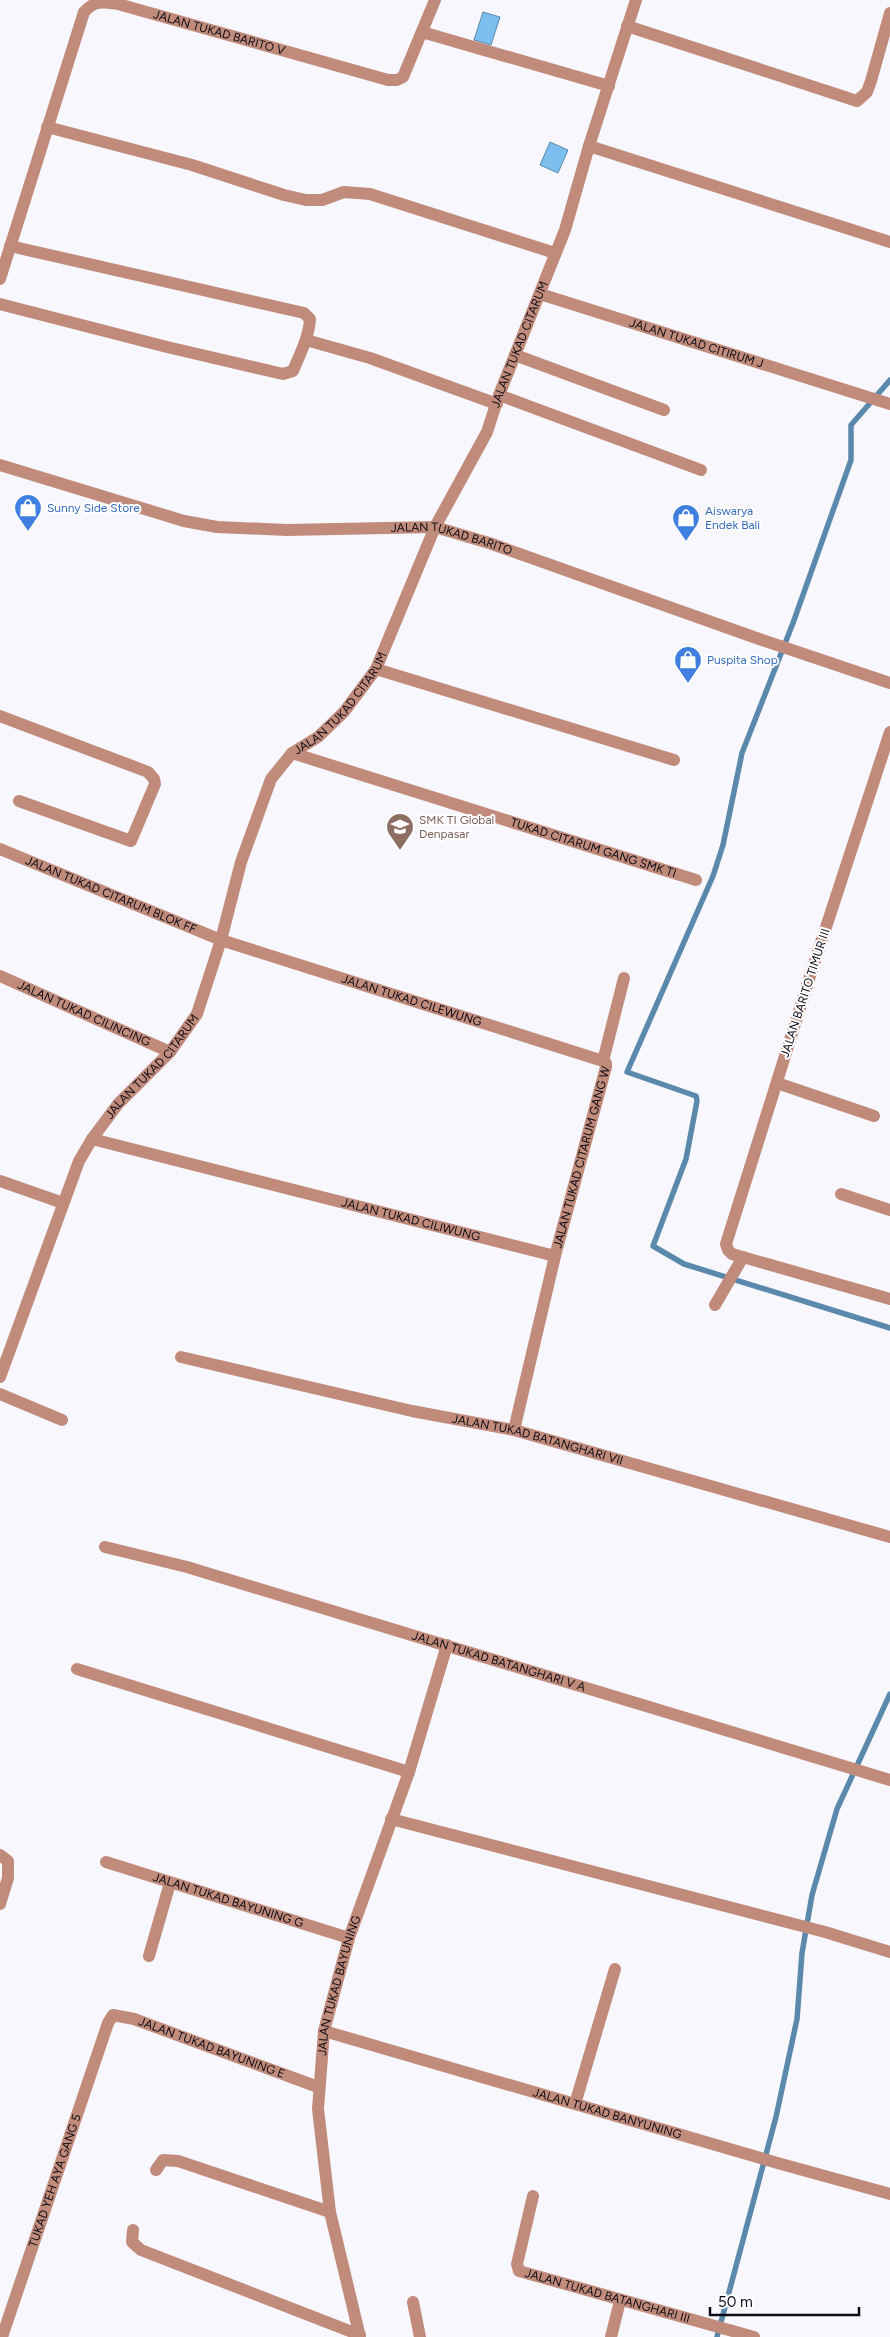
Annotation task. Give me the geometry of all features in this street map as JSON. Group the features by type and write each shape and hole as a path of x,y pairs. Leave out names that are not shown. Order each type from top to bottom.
{"street":[{"name":"JALAN TUKAD BARITO V","path":"0,279 84,12 90,5 98,1 118,4 388,80 397,80 403,77 435,0"},
{"name":"JALAN TUKAD CITARUM","path":"0,1377 79,1161 92,1138 118,1104 170,1052 197,1014 221,940 257,814 271,779 292,753 329,727 344,712 376,669 435,527 487,432 498,399 565,230 589,146 636,0"},
{"path":"627,26 858,101 867,92 890,14"},
{"path":"422,32 609,86"},
{"path":"47,128 192,165 284,195 306,200 322,200 344,192 370,194 556,253"},
{"path":"589,146 890,242"},
{"path":"0,304 167,347 283,374 293,371 306,340 310,318 304,313 10,246"},
{"name":"JALAN TUKAD CITIRUM J","path":"540,294 886,402"},
{"path":"306,340 370,358 498,399 701,470"},
{"path":"515,355 664,410"},
{"name":"JALAN TUKAD BARITO","path":"0,465 184,521 217,527 287,530 435,527 489,543 762,640 890,682"},
{"path":"376,669 674,760"},
{"path":"0,716 148,772 154,779 155,784 132,841 20,801"},
{"name":"JALAN BARITO TIMUR III","path":"737,1256 728,1250 728,1235 890,732"},
{"name":"TUKAD CITARUM GANG SMK TI","path":"292,753 696,880"},
{"name":"JALAN TUKAD CITARUM BLOK FF","path":"0,849 221,940"},
{"name":"JALAN TUKAD CILEWUNG","path":"221,940 603,1061"},
{"name":"JALAN TUKAD CILINCING","path":"0,976 170,1052"},
{"name":"JALAN TUKAD CITARUM GANG W","path":"555,1256 606,1067 606,1063 603,1061 624,978"},
{"path":"777,1083 874,1116"},
{"name":"JALAN TUKAD CILIWUNG","path":"92,1138 555,1256"},
{"path":"0,1181 63,1203"},
{"path":"841,1194 890,1210"},
{"path":"514,1430 555,1256"},
{"path":"715,1306 734,1271 737,1256 890,1299"},
{"name":"JALAN TUKAD BATANGHARI VII","path":"181,1357 412,1410 514,1430 890,1537"},
{"path":"0,1394 62,1420"},
{"name":"JALAN TUKAD BATANGHARI V A","path":"105,1547 186,1567 859,1769 890,1780"},
{"name":"JALAN TUKAD BAYUNING","path":"360,2336 330,2212 318,2110 318,2088 324,2031 349,1938 409,1772 447,1645"},
{"path":"77,1670 409,1772"},
{"path":"391,1820 825,1932 890,1952"},
{"path":"0,1855 8,1861 9,1870 0,1904"},
{"name":"JALAN TUKAD BAYUNING G","path":"106,1862 349,1938"},
{"path":"149,1956 170,1883"},
{"path":"575,2104 616,1969"},
{"name":"JALAN TUKAD BAYUNING E","path":"108,2023 113,2015 124,2016 318,2088"},
{"name":"TUKAD YEH AYA GANG 5","path":"2,2337 108,2023"},
{"name":"JALAN TUKAD BANYUNING","path":"324,2031 890,2194"},
{"path":"156,2170 163,2160 178,2161 330,2212"},
{"name":"JALAN TUKAD BATANGHARI III","path":"533,2196 517,2264 519,2271 729,2332 754,2337"},
{"path":"133,2230 132,2242 141,2250 360,2336"},
{"path":"611,2337 620,2301"},
{"path":"413,2302 420,2337"}],"water":[{"path":"483,12 500,17 491,45 474,40"},
{"path":"550,142 568,150 558,173 540,165"}],"waterway":[{"path":"890,380 851,425 851,460 793,623 742,753 723,845 713,876 627,1072 696,1096 697,1101 686,1159 653,1246 684,1264 890,1328"},
{"path":"717,2337 776,2117 797,2019 802,1953 812,1895 837,1809 890,1694"}],"place":[{"name":"Sunny Side Store","path":"28,532"},
{"name":"Aiswarya Endek Bali","path":"686,542"},
{"name":"Puspita Shop","path":"688,684"},
{"name":"SMK TI Global Denpasar","path":"400,851"}]}
